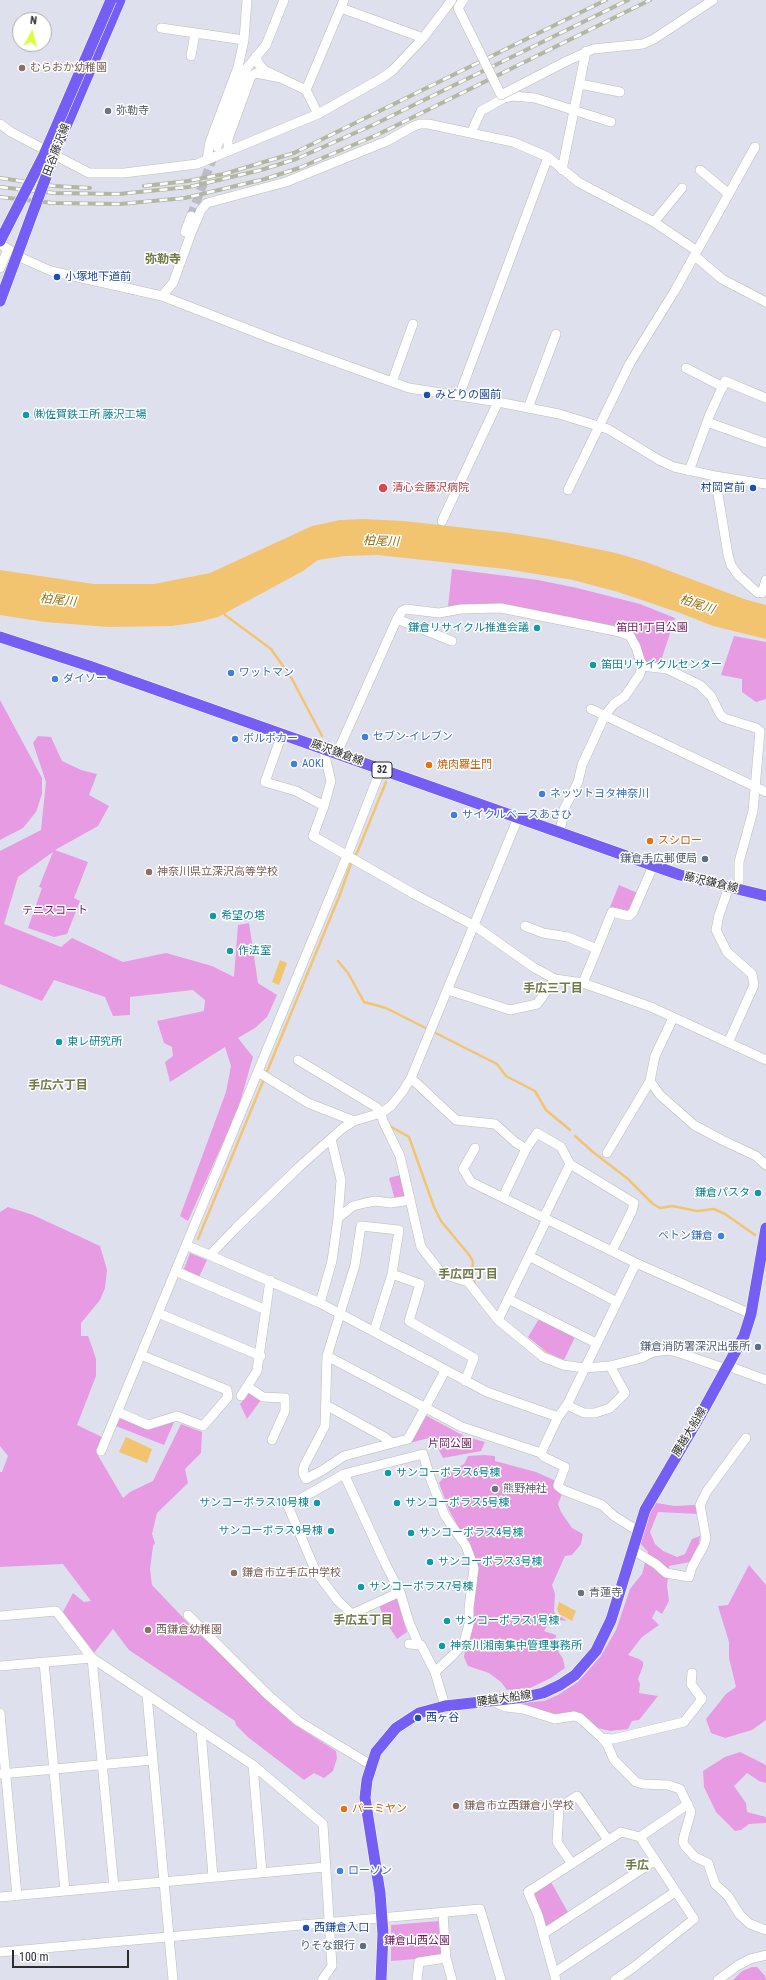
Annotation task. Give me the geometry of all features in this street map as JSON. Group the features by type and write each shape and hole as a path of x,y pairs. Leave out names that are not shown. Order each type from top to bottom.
{"main road":[{"name":"田谷藤沢線","path":"0,241 44,154 111,0"},
{"name":"田谷藤沢線","path":"0,302 57,147 120,0"},
{"name":"藤沢鎌倉線","path":"0,637 96,668 653,866 680,875 766,896"},
{"name":"腰越大船線","path":"381,1980 382,1918 380,1893 365,1807 365,1789 376,1752 396,1728 419,1713 445,1706 525,1697 543,1693 570,1678 586,1664 605,1636 638,1530 650,1499 700,1416 744,1336 750,1314 766,1229"}],"street":[{"path":"207,159 210,142 238,67 244,40 247,0"},
{"path":"217,147 246,69 266,45 284,0"},
{"path":"0,124 11,132 89,173 124,173 197,164 318,114 393,70 423,38 452,0"},
{"path":"463,0 458,8 501,95 586,51 604,47 643,44 654,39 713,0"},
{"path":"306,90 342,4 423,38"},
{"path":"161,28 244,40"},
{"path":"190,56 195,33"},
{"path":"562,170 586,51"},
{"path":"256,56 258,64 264,70 306,90 318,114"},
{"path":"228,150 228,139 251,76 256,73 281,78"},
{"path":"580,84 620,92"},
{"path":"471,133 481,111 504,98 513,96 535,98 611,122"},
{"path":"162,296 173,283 195,224 201,210 207,203 286,182 387,141 414,126 428,124 513,142 548,157 578,182 654,222 696,254 722,279 766,302"},
{"path":"568,490 630,363 696,254 755,147"},
{"path":"459,396 548,157"},
{"path":"700,170 729,194"},
{"path":"654,222 682,188"},
{"path":"162,296 191,216"},
{"path":"0,268 4,247 38,266 51,271 162,296 409,388 498,402 599,425 620,435 666,463 689,471 766,484"},
{"path":"392,382 413,324"},
{"path":"528,408 556,334"},
{"path":"686,368 724,387"},
{"path":"689,471 710,414 724,387 725,382 766,398"},
{"path":"442,521 498,402"},
{"path":"708,422 766,443"},
{"path":"715,476 731,565 738,575 760,594 766,580"},
{"path":"337,753 402,611 411,609 439,613 461,609 501,608 620,632 630,636 636,647 642,666 640,674 625,696 614,704 605,715 582,765 578,782 564,809 560,833"},
{"path":"398,619 452,641"},
{"path":"642,666 666,669 700,685 711,696 720,714 724,718 756,728 760,731 753,811 739,862 734,888 719,916 716,930 727,952 752,974 754,985 728,1043"},
{"path":"591,709 766,792"},
{"path":"282,734 265,782 296,791 324,806"},
{"path":"323,748 331,781 313,836 474,926 532,967 555,979 583,983 651,1007 766,1060"},
{"path":"101,1451 347,856 381,769"},
{"path":"210,1255 236,1228 331,1139 354,1121 381,1113 391,1106 410,1078 448,990 518,818"},
{"path":"583,983 612,912 629,916 633,912 653,866"},
{"path":"526,926 543,933 568,937 597,949"},
{"path":"448,990 477,998 504,1010 514,1010 537,1004 555,979"},
{"path":"607,1153 650,1081 655,1056 673,1018"},
{"path":"298,1060 376,1107 381,1113 382,1122 400,1156 421,1247 439,1270 449,1276 468,1282 498,1320 543,1357 563,1365 584,1368 610,1366 642,1358 653,1352 668,1350 766,1380"},
{"path":"258,1072 308,1103 354,1121"},
{"path":"410,1078 456,1120 495,1124 515,1142 526,1149"},
{"path":"650,1081 660,1095 694,1125 756,1156 766,1165"},
{"path":"503,1197 526,1149 537,1133 561,1147 570,1164 634,1203 612,1251"},
{"path":"320,1303 332,1261 338,1218 341,1180 331,1139"},
{"path":"475,1148 463,1169 471,1182 636,1263 750,1314"},
{"path":"498,1320 529,1256 570,1164"},
{"path":"338,1218 353,1206 365,1203 375,1201 391,1203 410,1200"},
{"path":"374,1330 392,1274 399,1230 361,1226 355,1265 327,1356 325,1426 304,1466 303,1473 306,1479 344,1456 408,1439 445,1371"},
{"path":"186,1244 320,1303 374,1330 445,1371 487,1392 558,1417"},
{"path":"529,1256 617,1302"},
{"path":"541,1453 558,1417 567,1405 636,1263"},
{"path":"175,1272 266,1310"},
{"path":"392,1274 420,1284 409,1321 474,1358 465,1381"},
{"path":"241,1396 257,1371 261,1356 270,1280"},
{"path":"508,1299 596,1343"},
{"path":"158,1313 261,1356"},
{"path":"118,1412 148,1425 177,1416 203,1426 228,1397 226,1390 140,1355"},
{"path":"327,1356 462,1427 541,1453 544,1457 565,1467 558,1485 563,1490 602,1505 614,1516 638,1530"},
{"path":"567,1405 584,1413 595,1413 610,1408 625,1393 610,1366"},
{"path":"248,1387 263,1397 285,1398 286,1411 272,1440"},
{"path":"326,1405 384,1437 392,1444"},
{"path":"633,1550 656,1564 666,1573 689,1577 692,1567 704,1545 706,1538 700,1505 707,1491 746,1438"},
{"path":"400,1592 352,1614 338,1601 316,1572 288,1506 344,1474 423,1454 445,1516 466,1546 472,1558 474,1568 469,1608 469,1624 464,1643 454,1656 435,1672"},
{"path":"344,1474 400,1592 409,1622 419,1645 421,1645 435,1672 445,1706"},
{"path":"0,1616 56,1611 92,1658 252,1765 323,1824 332,1966 321,1980"},
{"path":"188,1615 268,1695 298,1721 371,1765"},
{"path":"409,1644 419,1645"},
{"path":"0,1666 92,1658"},
{"path":"92,1658 114,1887"},
{"path":"44,1662 65,1891"},
{"path":"602,1738 613,1739 684,1722 702,1699 691,1684 692,1673"},
{"path":"147,1695 173,1980"},
{"path":"492,1701 506,1708 523,1709 555,1719 574,1716 580,1718 602,1738 607,1744 614,1760 636,1782 643,1784 668,1785 680,1789 691,1812 684,1836 685,1846 694,1857 708,1863 715,1884 728,1896 740,1915 750,1924 766,1930"},
{"path":"0,1713 3,1773 17,1896"},
{"path":"200,1730 213,1877"},
{"path":"3,1773 152,1760"},
{"path":"252,1765 262,1873"},
{"path":"572,1864 557,1842 560,1808 577,1796 608,1840"},
{"path":"640,1837 688,1804"},
{"path":"615,1980 693,1921 675,1892 654,1861 640,1837 621,1832 528,1892 532,1897 555,1977 675,1892"},
{"path":"543,1934 654,1861"},
{"path":"0,1897 325,1867"},
{"path":"0,1952 480,1909 501,1980"},
{"path":"443,1913 446,1958 452,1980"},
{"path":"718,1980 737,1966 766,1955"},
{"path":"417,1980 419,1962 446,1958"}],"green space":[{"name":"笛田1丁目公園","path":"452,569 538,580 577,588 640,604 675,618 659,667 646,663 642,659 636,640 530,610 448,607"},
{"path":"734,636 766,642 766,699 756,702 742,692 742,679 721,675"},
{"path":"0,700 42,778 42,794 36,812 23,828 0,840"},
{"name":"テニスコート","path":"38,736 51,737 62,761 81,770 97,774 89,795 109,806 98,826 55,850 88,862 74,898 80,901 67,934 54,937 28,928 42,888 39,887 53,852 18,877 4,924 61,947 72,938 123,962 166,953 212,966 234,977 238,925 249,923 258,983 277,995 267,1017 255,1028 238,1038 253,1057 238,1109 188,1221 180,1216 226,1092 231,1066 225,1047 170,1082 165,1062 173,1056 172,1047 164,1043 157,1021 204,1011 205,1000 193,990 130,997 130,1015 113,1016 105,997 54,980 42,1001 0,984 0,851 41,830 46,782 33,743"},
{"path":"619,885 640,894 629,912 622,912 610,907"},
{"path":"400,1175 405,1198 395,1200 389,1178"},
{"path":"8,1207 33,1215 100,1246 107,1270 105,1288 100,1300 81,1323 81,1336 88,1336 96,1359 96,1376 77,1425 102,1437 96,1452 123,1498 130,1492 153,1481 181,1424 202,1432 201,1453 185,1469 188,1483 157,1513 152,1534 155,1543 153,1546 150,1569 152,1585 190,1625 281,1712 303,1730 336,1751 337,1758 333,1771 324,1778 314,1773 304,1780 249,1738 236,1725 235,1721 129,1650 113,1629 94,1653 63,1612 73,1593 84,1602 91,1601 63,1564 0,1567 0,1472 2,1472 8,1456 0,1446 0,1212"},
{"path":"190,1253 207,1260 199,1277 184,1269"},
{"path":"539,1319 575,1337 564,1360 548,1353 528,1337"},
{"path":"249,1393 261,1400 247,1419 240,1404"},
{"name":"片岡公園","path":"425,1415 464,1436 485,1442 481,1451 443,1458 432,1437 410,1443"},
{"path":"122,1417 149,1428 175,1420 164,1445 116,1426 119,1419"},
{"path":"468,1456 495,1456 495,1461 536,1472 556,1481 562,1494 558,1504 561,1512 572,1528 583,1534 581,1544 572,1555 565,1556 552,1585 555,1594 554,1612 567,1621 551,1619 544,1631 556,1635 555,1646 563,1659 565,1668 551,1678 530,1688 507,1690 501,1682 489,1673 468,1666 464,1657 472,1604 467,1543 449,1510 439,1483 447,1473 464,1464"},
{"path":"656,1503 675,1506 694,1505 698,1507 699,1514 658,1512 650,1532 655,1544 663,1551 677,1557 685,1554 692,1539 700,1536 699,1544 690,1562 669,1566 667,1586 669,1601 662,1614 656,1610 652,1618 659,1625 642,1637 628,1655 643,1662 638,1679 640,1684 639,1693 658,1696 639,1720 632,1721 628,1729 610,1731 594,1727 583,1718 555,1717 516,1706 519,1703 544,1701 558,1695 578,1682 601,1656 616,1630 630,1589 642,1574 648,1552 640,1543 650,1512"},
{"path":"749,1565 766,1585 766,1720 752,1730 725,1738 711,1733 706,1719 726,1694 736,1687 729,1658 729,1642 718,1606 728,1605"},
{"path":"396,1596 407,1632 397,1639 384,1619 379,1605"},
{"path":"740,1752 766,1765 766,1783 759,1781 747,1773 734,1786 746,1803 747,1812 766,1817 766,1823 749,1824 741,1830 735,1831 716,1812 704,1787 703,1771 725,1757"},
{"path":"551,1882 569,1914 547,1928 544,1927 535,1893"},
{"name":"鎌倉山西公園","path":"439,1921 443,1954 440,1957 391,1961 391,1925"},
{"path":"752,1967 757,1967 765,1976 766,1980 733,1980 742,1971"}],"water":[{"name":"柏尾川","path":"363,519 404,521 510,533 616,553 646,562 744,599 766,605 766,639 713,626 618,592 573,580 505,569 378,555 345,556 318,560 303,571 218,617 199,622 172,626 108,627 45,622 0,615 0,570 94,584 154,584 210,573 312,526 340,520"},
{"path":"280,960 287,963 279,985 272,982"},
{"path":"126,1437 152,1449 147,1463 119,1452"},
{"path":"559,1602 576,1611 572,1621 559,1614 557,1609"}],"waterway":[{"path":"223,610 225,615 271,649 292,679 322,736"},
{"path":"354,857 386,782"},
{"path":"198,1239 339,897 352,861"},
{"path":"338,961 348,973 364,1002 386,1008 497,1064 506,1076 535,1091 546,1110 570,1130"},
{"path":"388,1125 409,1137 434,1207 441,1221 470,1256 473,1262 472,1276 475,1284"},
{"path":"575,1136 628,1179 653,1204 660,1208 672,1206 697,1211 714,1209 725,1214 755,1235"},
{"path":"540,1349 549,1356"}],"tunnel":[{"path":"191,216 215,152"}],"railway":[{"path":"144,186 188,181 224,174 294,153 606,0"},
{"path":"0,187 54,193 119,194 189,187 261,170 296,159 373,125 628,0"},
{"path":"0,197 53,203 120,204 185,198 265,179 299,168 379,134 650,0"},
{"path":"0,178 54,186 90,188"}],"place":[{"name":"むらおか幼稚園","path":"22,68"},
{"name":"弥勒寺","path":"108,111"},
{"name":"小塚地下道前","path":"57,277"},
{"name":"みどりの園前","path":"427,395"},
{"name":"㈱佐賀鉄工所 藤沢工場","path":"26,415"},
{"name":"清心会藤沢病院","path":"383,488"},
{"name":"村岡宮前","path":"753,488"},
{"name":"鎌倉リサイクル推進会議","path":"537,628"},
{"name":"笛田リサイクルセンター","path":"593,665"},
{"name":"ワットマン","path":"231,673"},
{"name":"ダイソー","path":"55,679"},
{"name":"セブン-イレブン","path":"365,737"},
{"name":"ボルボカー","path":"235,739"},
{"name":"AOKI","path":"294,764"},
{"name":"焼肉羅生門","path":"429,765"},
{"name":"ネッツトヨタ神奈川","path":"542,794"},
{"name":"サイクルベースあさひ","path":"454,815"},
{"name":"スシロー","path":"650,841"},
{"name":"鎌倉手広郵便局","path":"705,859"},
{"name":"神奈川県立深沢高等学校","path":"149,872"},
{"name":"希望の塔","path":"213,916"},
{"name":"作法室","path":"230,951"},
{"name":"東レ研究所","path":"59,1042"},
{"name":"鎌倉パスタ","path":"758,1193"},
{"name":"ペトン鎌倉","path":"721,1236"},
{"name":"鎌倉消防署深沢出張所","path":"758,1347"},
{"name":"サンコーポラス6号棟","path":"388,1473"},
{"name":"熊野神社","path":"495,1489"},
{"name":"サンコーポラス10号棟","path":"317,1503"},
{"name":"サンコーポラス5号棟","path":"397,1503"},
{"name":"サンコーポラス9号棟","path":"331,1531"},
{"name":"サンコーポラス4号棟","path":"411,1533"},
{"name":"サンコーポラス3号棟","path":"430,1562"},
{"name":"鎌倉市立手広中学校","path":"234,1573"},
{"name":"サンコーポラス7号棟","path":"361,1587"},
{"name":"青蓮寺","path":"581,1593"},
{"name":"サンコーポラス1号棟","path":"447,1621"},
{"name":"西鎌倉幼稚園","path":"148,1630"},
{"name":"神奈川湘南集中管理事務所","path":"442,1646"},
{"name":"西ヶ谷","path":"418,1718"},
{"name":"鎌倉市立西鎌倉小学校","path":"456,1806"},
{"name":"バーミヤン","path":"344,1809"},
{"name":"ローソン","path":"340,1871"},
{"name":"西鎌倉入口","path":"306,1928"},
{"name":"りそな銀行","path":"363,1946"}],"district":[{"name":"弥勒寺","path":"163,260"},
{"name":"手広三丁目","path":"553,989"},
{"name":"手広六丁目","path":"58,1086"},
{"name":"手広四丁目","path":"468,1275"},
{"name":"手広五丁目","path":"363,1621"},
{"name":"手広","path":"637,1866"}]}
